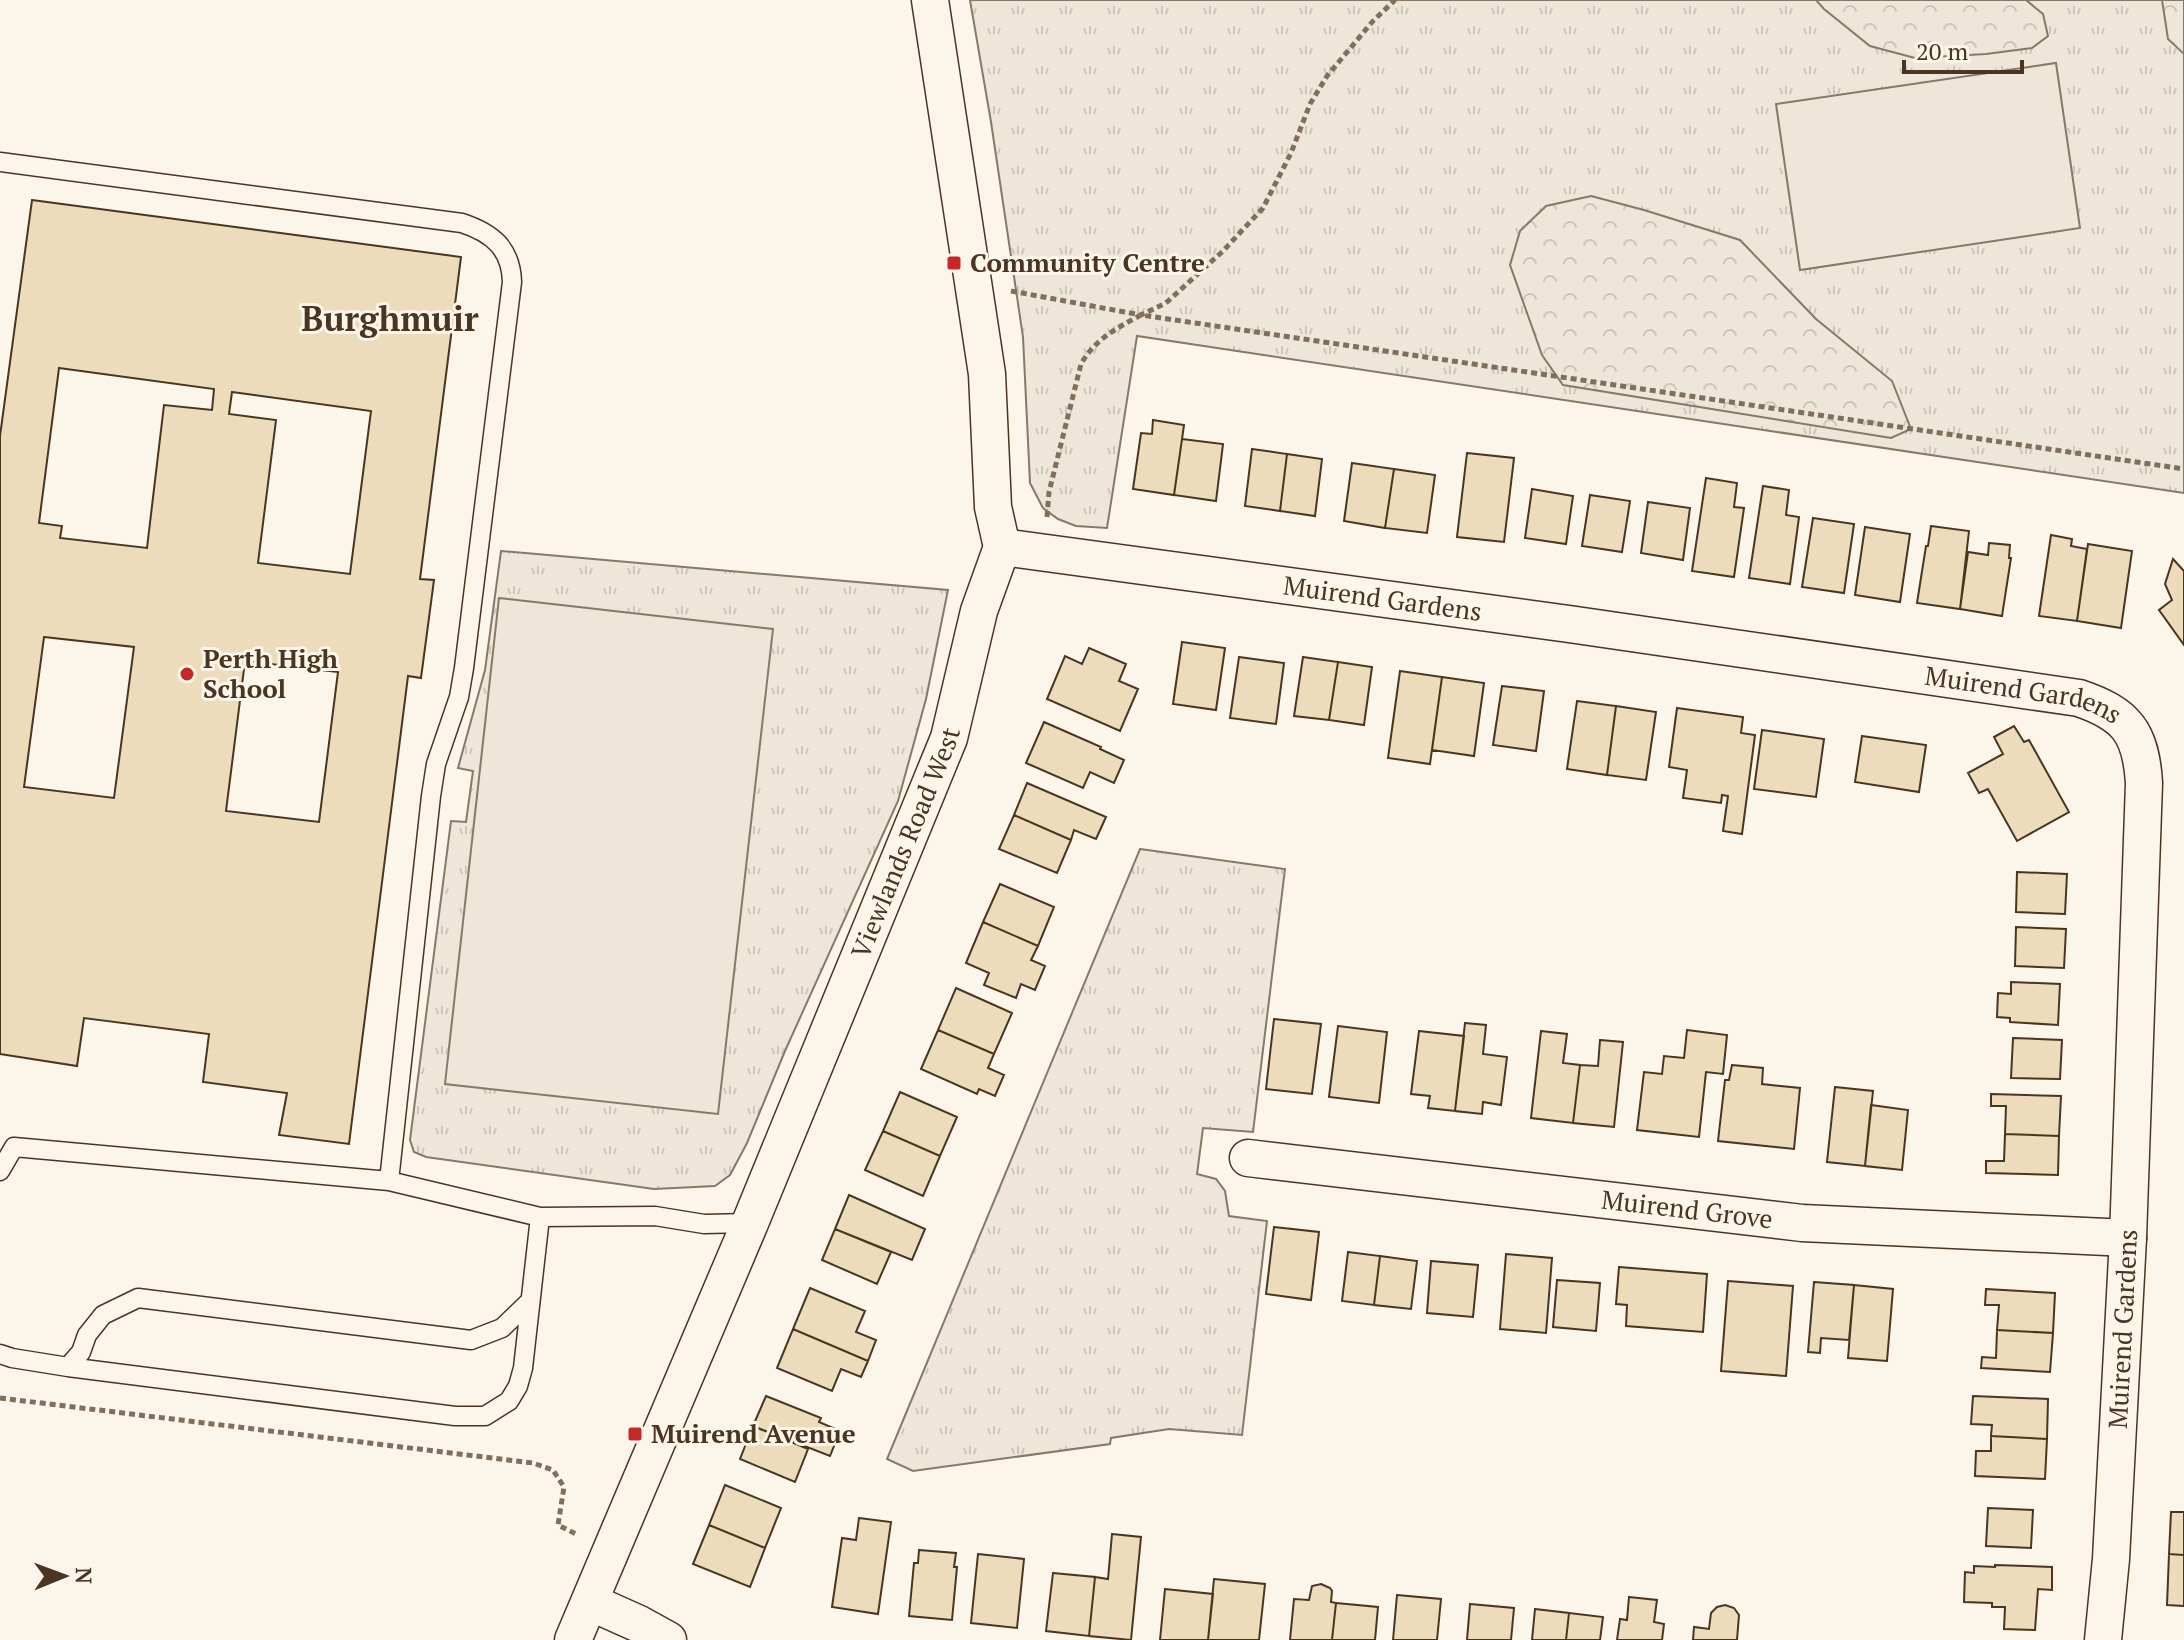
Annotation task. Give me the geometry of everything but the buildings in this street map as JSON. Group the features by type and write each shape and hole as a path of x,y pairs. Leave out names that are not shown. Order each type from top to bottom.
{"street":[{"path":"930,0 987,374 993,507 1002,547"},
{"name":"Muirend Gardens","path":"1002,547 1569,624 2079,698 2104,707 2124,722 2137,743 2144,783 2128,1238 2111,1559 2103,1640"},
{"name":"Viewlands Road West","path":"573,1640 750,1223 949,738 979,611 1002,547"},
{"name":"Muirend Grove","path":"1248,1158 1802,1223 2128,1238"},
{"path":"590,1602 668,1640"}],"lane":[{"path":"0,162 462,223 490,236 500,246 511,268 512,282 464,668 459,697 436,764 431,796 389,1181"},
{"path":"0,1171 14,1147 389,1181 540,1217 655,1216 704,1224 750,1223"},
{"path":"0,1354 68,1367 440,1414 485,1416 509,1401 518,1386 527,1340 540,1217"},
{"path":"68,1367 81,1352 87,1335 103,1315 138,1298 471,1340 502,1328 529,1302"}],"path":[{"path":"1045,552 1049,492 1081,364 1088,351 1098,341 1166,303 1223,251 1263,208 1291,153 1310,104 1327,76 1395,0"},
{"path":"974,284 1141,315 2184,469"},
{"path":"0,1398 533,1463 553,1470 564,1487 558,1525 611,1551"}],"green space":[{"path":"970,0 2184,0 2184,493 1137,336 1107,528 1076,526 1058,519 1043,508 1030,483 1023,337"},
{"path":"1816,0 2026,0 2043,14 2048,36 2032,48 1915,58 1870,46"},
{"path":"2162,0 2184,0 2184,54 2168,39"},
{"path":"2056,63 2080,228 1800,270 1776,104"},
{"path":"1591,196 1740,240 1816,319 1892,381 1911,429 1891,438 1563,385 1542,355 1510,265 1520,231 1546,206"},
{"path":"501,551 948,590 926,699 898,801 747,1143 730,1175 715,1186 654,1189 426,1157 414,1152 410,1140 451,821 466,822 473,771 458,768 485,670"},
{"path":"499,598 773,629 718,1114 445,1084"},
{"path":"1140,849 1285,869 1253,1132 1203,1128 1197,1174 1216,1179 1225,1191 1229,1216 1267,1221 1242,1435 1169,1429 1111,1438 1110,1444 913,1471 887,1459"}],"place":[{"name":"Community Centre","path":"954,263"},
{"name":"Perth High School","path":"187,674"},
{"name":"Muirend Avenue","path":"635,1434"}],"district":[{"name":"Burghmuir","path":"390,319"}]}
